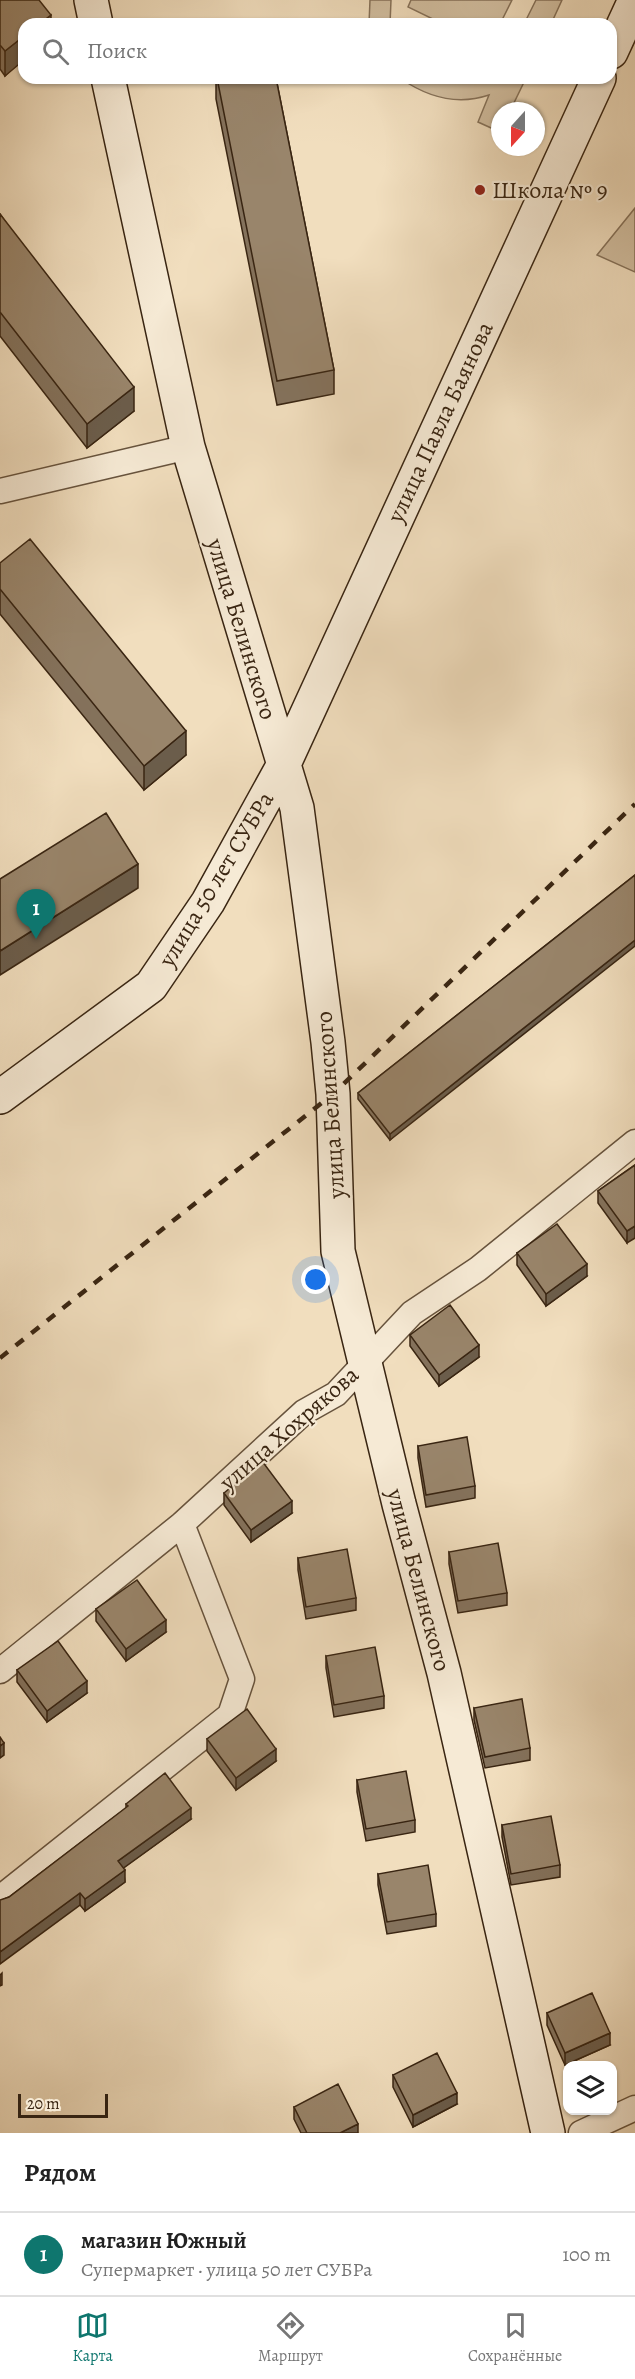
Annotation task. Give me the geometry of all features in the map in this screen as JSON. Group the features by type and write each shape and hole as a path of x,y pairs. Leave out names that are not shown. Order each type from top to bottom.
{"street":[{"path":"91,0 95,18"},
{"path":"617,39 635,0"},
{"name":"улица Белинского","path":"109,84 188,447 297,808 333,1094 338,1251 364,1363 444,1672 548,2133"},
{"name":"улица Павла Баянова","path":"283,766 596,84"},
{"path":"0,491 188,447"},
{"name":"улица 50 лет СУБРа","path":"0,1097 151,986 208,902 283,766"},
{"name":"улица Хохрякова","path":"0,1671 182,1524 304,1412 336,1394 412,1313 478,1269 635,1142"},
{"path":"0,1898 230,1715 242,1679 182,1524"},
{"path":"581,2133 635,2108"}],"shaded area":[{"path":"370,0 391,0 390,18 369,18"},
{"path":"411,0 512,0 503,18 431,18 408,7"},
{"path":"536,0 562,0 554,18 527,18"},
{"path":"409,84 523,84 514,102 491,102 491,128 478,122 489,95 465,100 442,98"},
{"path":"635,208 635,272 597,255"}],"building":[{"path":"0,0 39,0 51,15 47,18 18,18 18,41 5,51 0,45"},
{"path":"218,84 277,84 334,370 277,381"},
{"path":"0,214 134,387 87,424 0,312"},
{"path":"30,539 186,731 144,766 0,589 0,563"},
{"path":"106,813 138,864 0,951 0,879"},
{"path":"635,875 635,940 390,1134 358,1093"},
{"path":"635,1165 635,1226 627,1231 598,1191"},
{"path":"557,1224 587,1264 546,1294 517,1253"},
{"path":"450,1305 479,1345 439,1375 410,1335"},
{"path":"467,1437 475,1486 426,1495 418,1446"},
{"path":"262,1461 292,1501 251,1530 224,1493"},
{"path":"498,1543 507,1593 458,1601 449,1552"},
{"path":"347,1549 356,1598 306,1607 298,1558"},
{"path":"137,1580 166,1620 126,1649 96,1609"},
{"path":"58,1641 87,1681 47,1711 17,1670"},
{"path":"375,1647 384,1696 334,1705 326,1656"},
{"path":"522,1699 530,1748 485,1757 474,1708"},
{"path":"247,1709 276,1749 236,1778 207,1739"},
{"path":"406,1771 415,1820 366,1829 357,1780"},
{"path":"165,1773 191,1808 118,1861 125,1870 85,1899 80,1893 0,1952 0,1900 9,1897 128,1806 126,1804"},
{"path":"551,1816 560,1865 511,1874 502,1825"},
{"path":"428,1865 436,1914 387,1922 378,1874"},
{"path":"592,1993 610,2033 565,2053 547,2013"},
{"path":"437,2053 457,2093 413,2115 393,2075"},
{"path":"338,2084 358,2124 340,2133 307,2133 294,2107"}],"railway":[{"path":"0,1358 333,1094 635,804"}],"place":[{"name":"Школа № 9","path":"480,190"},
{"name":"магазин Южный","path":"36,939"}]}
